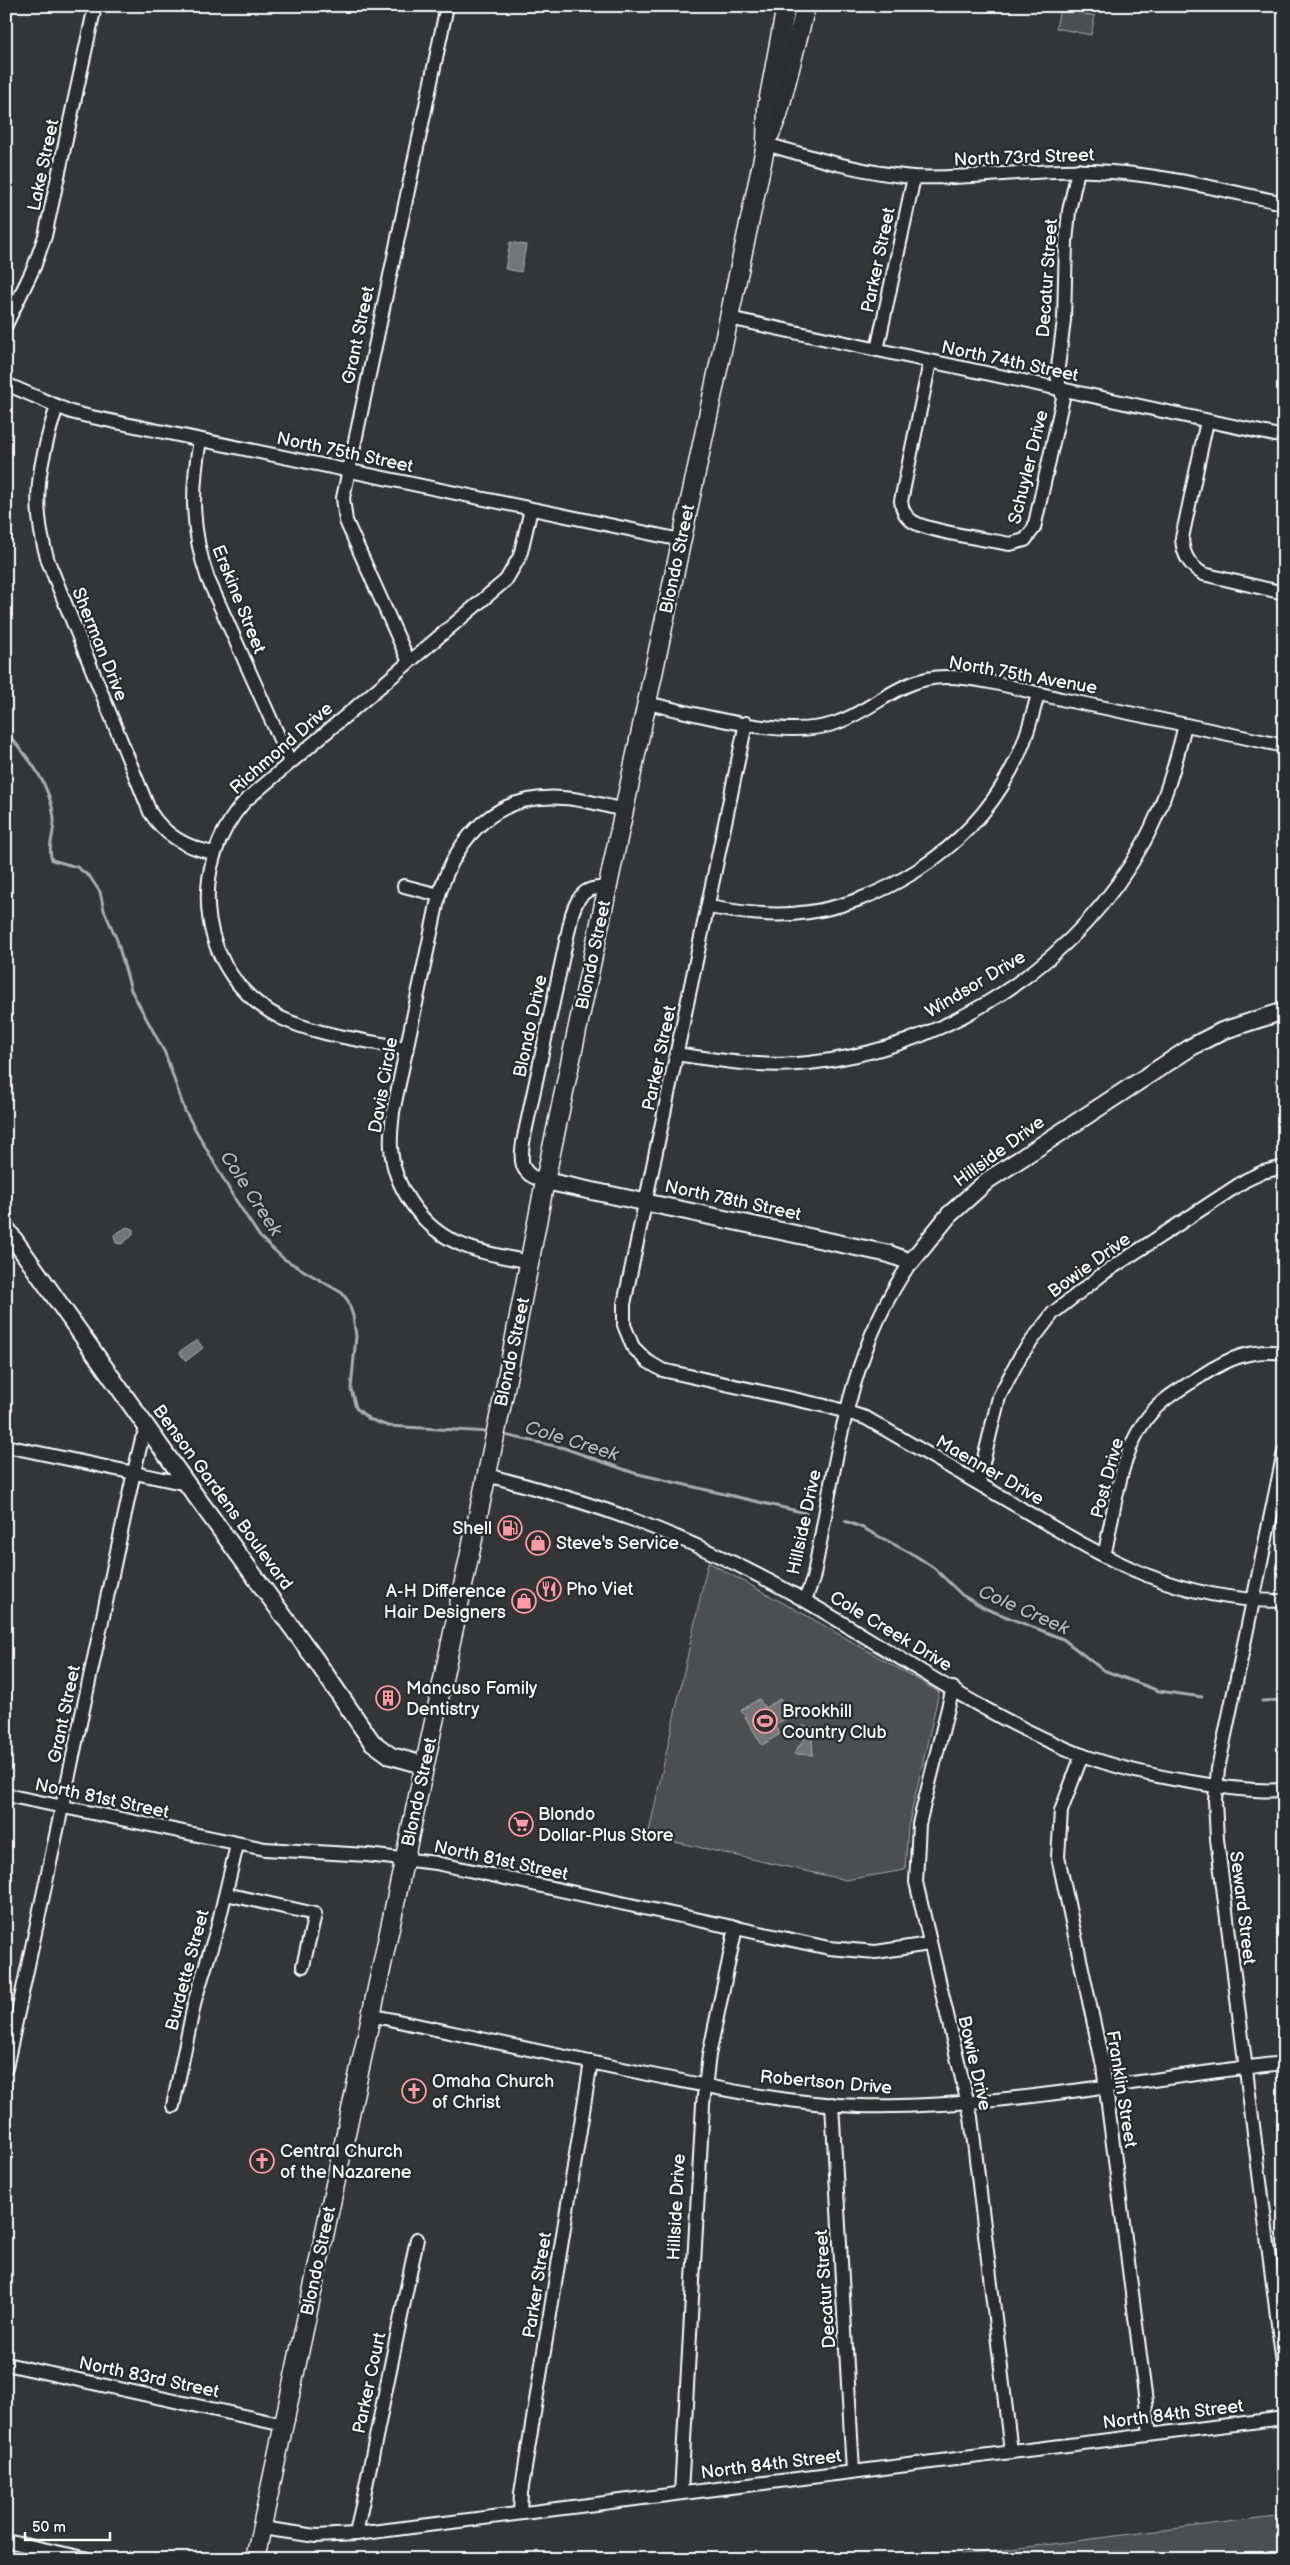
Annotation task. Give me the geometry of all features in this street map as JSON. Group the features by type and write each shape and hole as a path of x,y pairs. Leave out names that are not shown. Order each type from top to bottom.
{"main road":[{"name":"Blondo Street","path":"255,2559 500,1413 545,1181 766,144 767,108 786,6"},
{"name":"Blondo Street","path":"766,144 778,115 806,6"}],"street":[{"name":"Lake Street","path":"6,325 34,267 45,236 95,6"},
{"name":"Grant Street","path":"409,662 346,521 343,498 447,6"},
{"name":"North 73rd Street","path":"766,144 847,166 914,177 993,175 1041,170 1078,170 1154,177 1284,203"},
{"name":"Decatur Street","path":"1060,389 1057,375 1064,320 1066,242 1069,211 1078,170"},
{"name":"Parker Street","path":"877,350 914,177"},
{"name":"North 74th Street","path":"729,318 1284,437"},
{"name":"Schuyler Drive","path":"930,362 901,501 902,508 906,515 921,525 992,540 1016,544 1026,540 1034,528 1063,398 1060,389"},
{"name":"North 75th Street","path":"6,384 57,406 87,416 681,540"},
{"name":"Sherman Drive","path":"57,406 42,452 37,489 39,527 48,561 150,812 173,838 203,851 214,853"},
{"path":"1207,420 1182,538 1182,548 1188,562 1203,574 1284,593"},
{"name":"Erskine Street","path":"200,440 192,501 201,558 208,579 290,762"},
{"name":"Richmond Drive","path":"407,1049 295,1024 268,1010 246,993 224,962 210,927 207,890 214,853 219,839 236,811 259,787 506,580 520,556 531,509"},
{"name":"North 75th Avenue","path":"646,703 787,730 824,727 851,717 894,690 916,681 933,678 964,678 1284,746"},
{"path":"709,907 766,915 820,911 868,896 917,868 964,833 998,793 1022,749 1038,694"},
{"name":"Parker Street","path":"676,1375 655,1367 641,1356 628,1337 624,1325 624,1304 709,907 746,723"},
{"name":"Windsor Drive","path":"677,1054 768,1065 808,1063 851,1057 890,1047 929,1033 967,1014 1007,989 1041,964 1071,938 1099,909 1123,877 1144,842 1161,806 1173,773 1185,725"},
{"name":"Davis Circle","path":"530,1262 478,1250 450,1240 423,1218 402,1187 393,1163 390,1136 407,1049 439,894 449,864 462,842 482,822 505,808 527,800 551,797 576,799 623,810"},
{"path":"404,886 439,894"},
{"name":"Blondo Drive","path":"545,1181 530,1176 523,1166 522,1147 526,1127 572,914 579,898 588,889 607,888"},
{"name":"Hillside Drive","path":"805,1600 813,1578 847,1412 858,1370 872,1332 895,1287 911,1262 949,1215 1005,1167 1193,1046 1222,1031 1284,1011"},
{"name":"Bowie Drive","path":"978,1483 999,1397 1021,1355 1052,1313 1104,1272 1246,1180 1263,1172 1284,1167"},
{"name":"North 78th Street","path":"545,1181 890,1254 911,1262"},
{"name":"Benson Gardens Boulevard","path":"6,1228 187,1484 315,1658 372,1742 391,1756 424,1765"},
{"name":"Post Drive","path":"1104,1556 1123,1472 1133,1442 1153,1411 1174,1393 1226,1361 1258,1351 1284,1352"},
{"name":"Maenner Drive","path":"676,1375 847,1412 866,1418 1104,1556 1132,1570 1179,1587 1237,1599 1284,1601"},
{"name":"Grant Street","path":"6,2068 134,1472 142,1439 148,1427"},
{"path":"6,1446 187,1484"},
{"name":"Seward Street","path":"1284,1452 1221,1749 1216,1786 1216,1839 1284,2372"},
{"name":"Cole Creek Drive","path":"486,1475 576,1499 655,1526 704,1547 805,1600 952,1688 1033,1733 1082,1755 1148,1774 1216,1786 1284,1790"},
{"name":"Bowie Drive","path":"952,1688 916,1842 916,1882 967,2102 980,2186 1011,2452"},
{"name":"Franklin Street","path":"1082,1755 1061,1811 1058,1857 1106,2085 1150,2434"},
{"name":"North 81st Street","path":"6,1795 237,1844 286,1852 404,1859 436,1863 850,1951 886,1951 929,1944"},
{"name":"Burdette Street","path":"173,2106 195,2000 217,1929 237,1844"},
{"path":"226,1894 315,1914 303,1966"},
{"name":"Hillside Drive","path":"681,2493 705,2085 736,1927"},
{"name":"Robertson Drive","path":"370,2015 772,2098 832,2104 892,2106 967,2102 1284,2063"},
{"name":"Parker Street","path":"520,2513 520,2493 591,2062"},
{"name":"Decatur Street","path":"832,2104 853,2472"},
{"name":"Parker Court","path":"356,2534 417,2239"},
{"name":"North 83rd Street","path":"6,2364 284,2425"},
{"name":"North 84th Street","path":"262,2528 316,2536 356,2534 1284,2418"},
{"path":"6,2541 89,2559"}],"shaded area":[{"path":"1060,9 1095,16 1091,35 1056,28"},
{"path":"510,242 526,245 521,272 505,269"},
{"path":"127,1227 133,1229 133,1235 122,1244 116,1243 114,1235"},
{"path":"197,1340 203,1348 186,1361 179,1352"},
{"name":"Brookhill Country Club","path":"708,1562 809,1617 939,1692 908,1827 905,1870 846,1880 648,1836"},
{"name":"Brookhill Country Club","path":"759,1699 765,1708 780,1699 790,1716 775,1725 780,1734 762,1745 741,1710"},
{"name":"Brookhill Country Club","path":"802,1726 817,1727 812,1739 813,1755 794,1754 804,1738"},
{"path":"1284,2515 1284,2559 931,2559"}],"waterway":[{"name":"Cole Creek","path":"6,732 30,761 48,793 54,818 50,850 52,860 77,867 90,877 100,892 104,910 117,940 131,990 165,1053 185,1111 233,1196 260,1237 284,1259 342,1293 348,1301 353,1316 356,1336 351,1389 356,1408 369,1419 388,1426 489,1432"},
{"name":"Cole Creek","path":"500,1434 564,1448 634,1473 806,1513"},
{"name":"Cole Creek","path":"845,1521 863,1528 916,1556 934,1568 962,1595 984,1608 1063,1639 1103,1670 1159,1691 1202,1697"},
{"name":"Cole Creek","path":"1262,1701 1284,1700"}],"place":[{"name":"Shell","path":"510,1528"},
{"name":"Steve's Service","path":"538,1543"},
{"name":"Pho Viet","path":"549,1589"},
{"name":"A-H Difference Hair Designers","path":"524,1601"},
{"name":"Mancuso Family Dentistry","path":"388,1698"},
{"name":"Brookhill Country Club","path":"765,1721"},
{"name":"Blondo Dollar-Plus Store","path":"521,1824"},
{"name":"Omaha Church of Christ","path":"414,2091"},
{"name":"Central Church of the Nazarene","path":"262,2161"}]}
